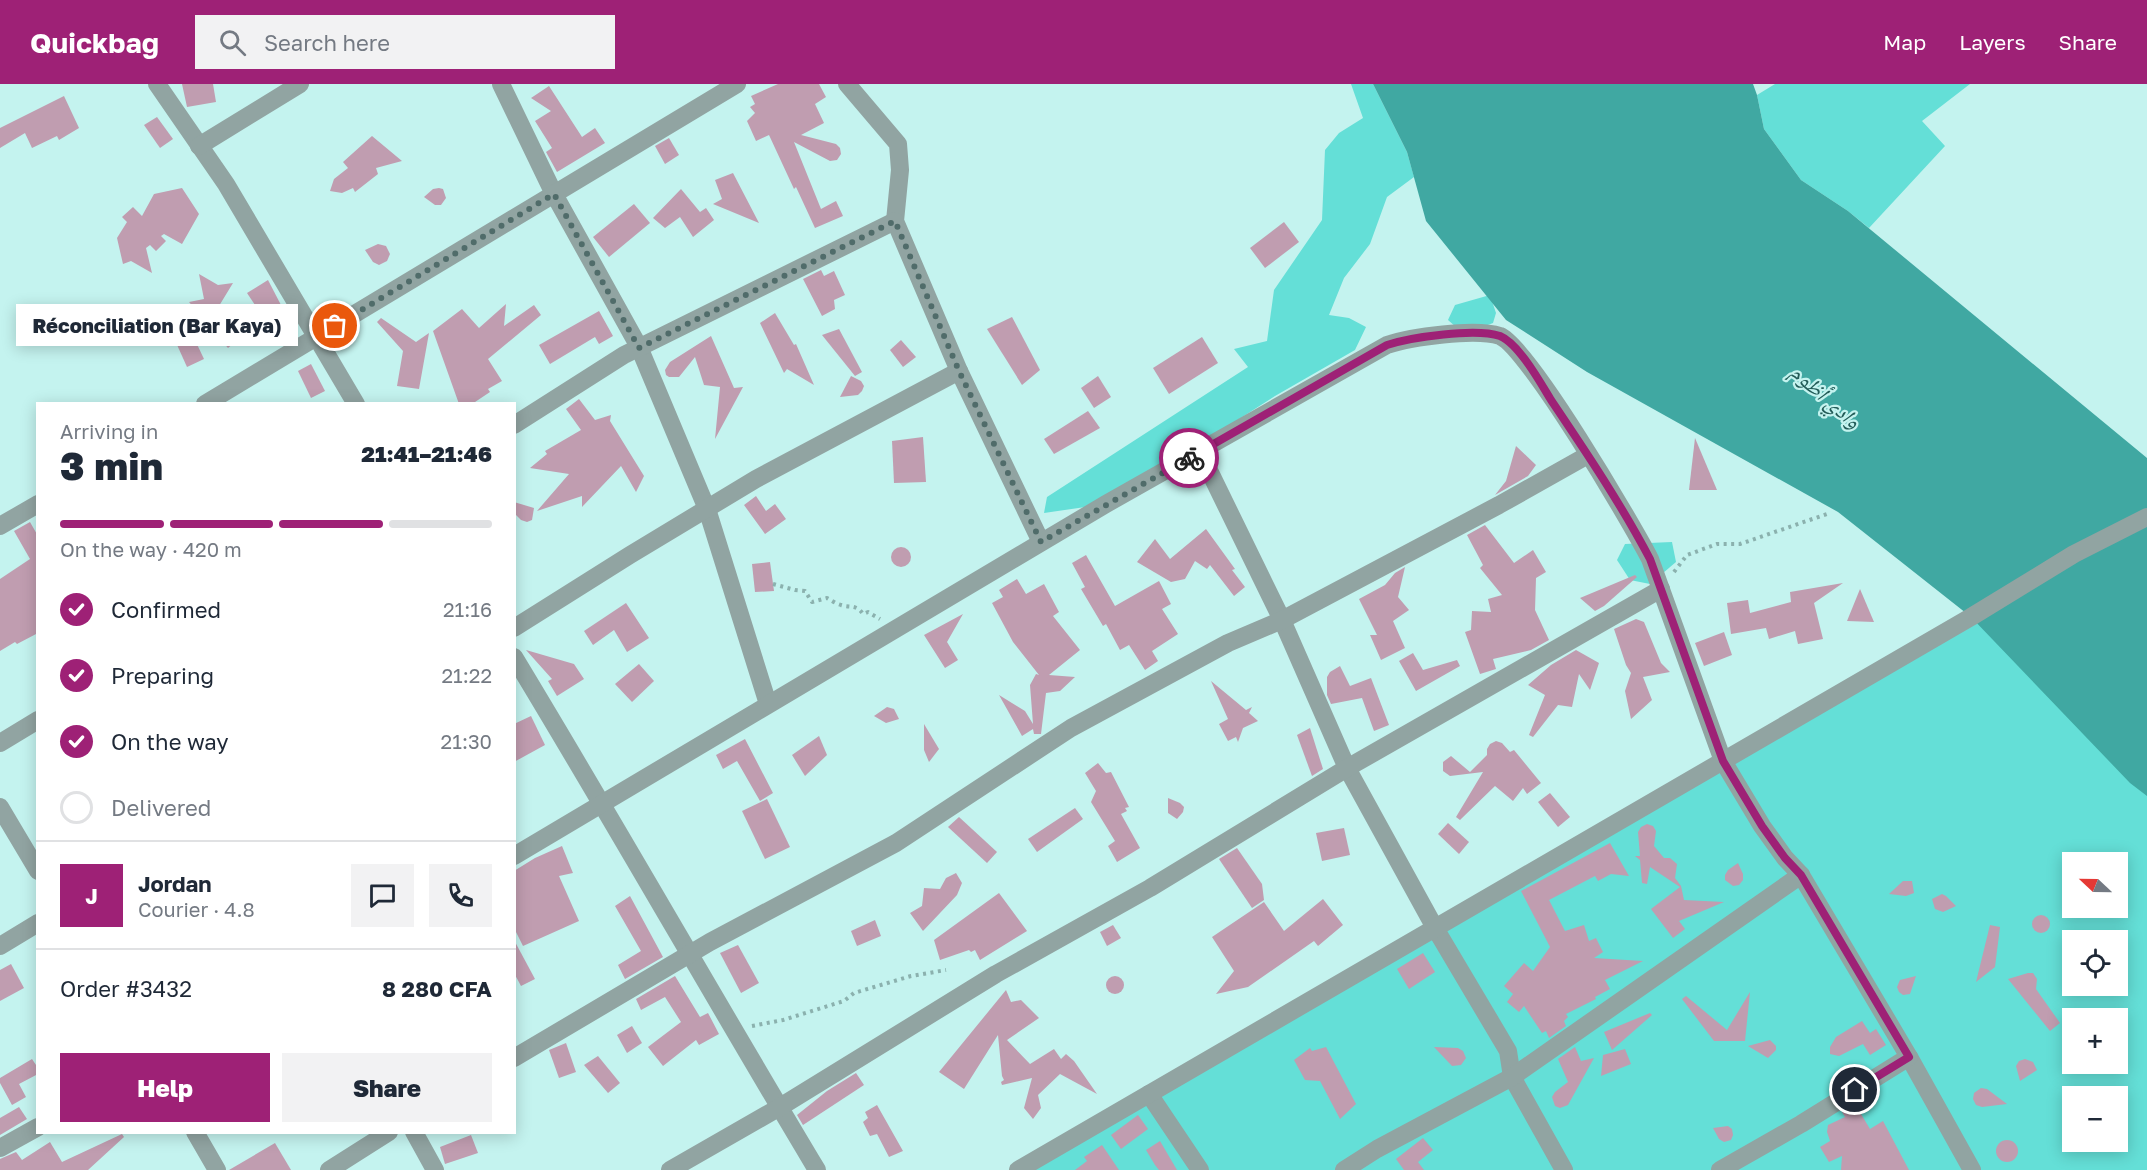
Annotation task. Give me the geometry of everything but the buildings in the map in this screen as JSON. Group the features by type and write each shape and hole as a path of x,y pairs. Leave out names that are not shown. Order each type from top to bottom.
{"street":[{"path":"157,84 226,184 355,402"},
{"path":"199,146 300,84"},
{"path":"501,84 554,194 639,348 707,509 768,704"},
{"path":"208,402 737,84"},
{"path":"847,84 898,144 900,170 895,221 959,371 1041,542"},
{"path":"516,424 624,355 895,221"},
{"path":"516,855 1041,542 1387,345 1404,339 1479,333 1499,336 1508,341 1527,364 1588,455 1638,537 1650,559 1723,761 1762,826 1785,858 1801,875 1909,1057 1972,1170"},
{"path":"516,627 756,479 959,371"},
{"path":"1200,452 1282,620 1347,768 1435,928 1508,1051 1512,1077 1564,1170"},
{"path":"516,1057 689,955 896,843 1071,728 1228,643 1282,620 1588,455"},
{"path":"0,526 36,505"},
{"path":"1018,1170 1971,617 2074,554 2147,517"},
{"path":"670,1170 780,1107 996,974 1150,888 1347,768 1661,589"},
{"path":"516,660 603,803 689,955 818,1170"},
{"path":"0,743 36,721"},
{"path":"0,807 36,868"},
{"path":"1344,1170 1377,1149 1512,1077 1801,875"},
{"path":"0,946 36,924"},
{"path":"1720,1170 1801,1124 1909,1057"},
{"path":"1149,1094 1200,1170"},
{"path":"0,1148 36,1128"},
{"path":"196,1134 217,1170"},
{"path":"329,1170 386,1134"},
{"path":"415,1134 435,1170"}],"path":[{"path":"1661,589 1687,555 1717,544 1740,544 1827,514"},
{"path":"773,584 795,591 805,591 812,602 827,598 840,605 854,606 859,608 863,614 868,612 897,627"},
{"path":"733,1029 783,1020 844,1001 854,993 911,976 946,970"}],"shaded area":[{"path":"1351,84 1373,84 1407,152 1414,177 1387,197 1370,244 1344,278 1329,315 1349,318 1366,327 1355,350 1275,396 1106,504 1044,513 1047,497 1248,367 1234,349 1267,341 1274,290 1322,220 1325,150 1339,133 1363,118"},
{"path":"1775,84 1970,84 1922,121 1945,146 1869,228 1801,180 1764,129 1757,95"},
{"path":"1490,295 1496,313 1493,323 1464,334 1448,320 1455,305"},
{"path":"2147,517 2147,1170 1018,1170"},
{"path":"1672,542 1676,562 1650,584 1630,580 1617,560 1625,544"}],"water":[{"name":"وادي أظوم","path":"1373,84 1753,84 1764,129 1801,180 1848,211 2147,458 2147,796 2130,783 1971,617 1838,512 1587,372 1506,320 1426,221 1407,152"}],"way so far":[{"path":"335,326 554,194 639,348 895,221 959,371 1041,542 1189,458"}],"place":[{"name":"Réconciliation (Bar Kaya)","path":"335,326"}],"route":[{"path":"1189,458 1387,345 1404,339 1479,333 1499,336 1508,341 1527,364 1588,455 1638,537 1650,559 1723,761 1762,826 1785,858 1801,875 1909,1057 1855,1090"}]}
